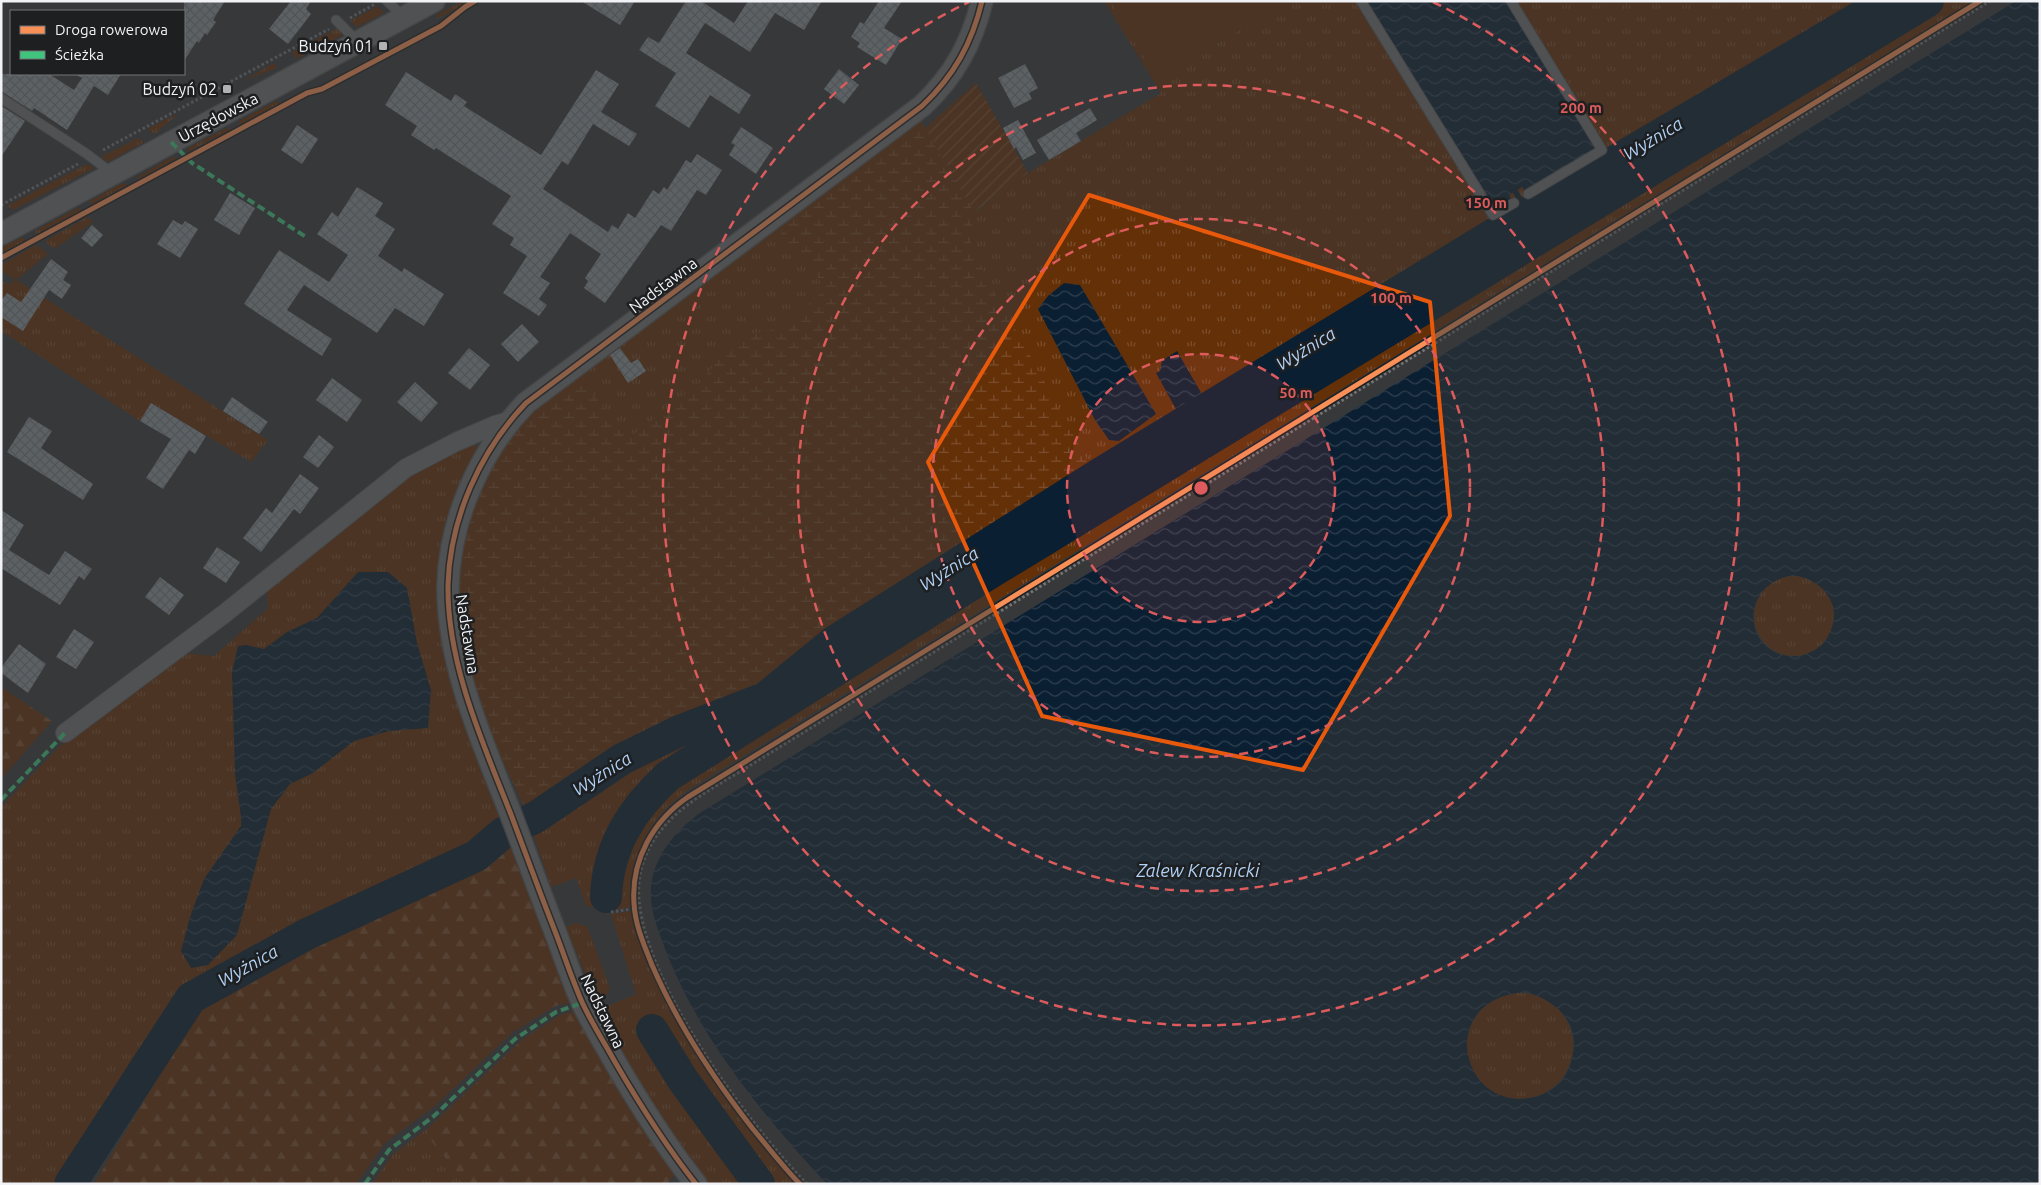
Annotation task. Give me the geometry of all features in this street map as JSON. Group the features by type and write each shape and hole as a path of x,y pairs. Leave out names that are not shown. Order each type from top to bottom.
{"street":[{"name":"Urzędowska","path":"1,234 434,1"},
{"name":"Nadstawna","path":"696,1184 670,1151 637,1101 592,1008 556,918 518,835 496,778 464,686 452,630 448,586 454,533 466,498 494,442 508,422 526,403 922,106 939,90 961,59 970,42 982,1"},
{"name":"Nadstawna","path":"65,733 224,614 406,468 456,442 495,425 508,422"}],"lane":[{"path":"388,1 404,17"},
{"path":"1361,1 1493,215 1514,203"},
{"path":"1511,1 1602,150 1528,194"},
{"path":"338,22 358,42"},
{"path":"1,98 113,174"}],"path":[{"path":"1,205 380,1"},
{"path":"635,876 638,862 652,834 663,819 683,801 1980,1"},
{"path":"635,915 639,880 650,848 667,822 692,800 1990,1"},
{"path":"633,893 660,971 683,1020 719,1076 753,1121 807,1184"},
{"path":"611,912 637,908"},
{"path":"639,931 664,993 705,1064 734,1105 800,1184"}],"highlighted area":[{"path":"1089,195 1430,302 1450,516 1303,770 1042,716 928,462"}],"green space":[{"path":"463,1 470,1 437,19 438,14"},
{"path":"1104,1 1111,1 1157,79 1288,1 1878,1 1528,214 1341,319 1093,470 827,638 764,690 667,729 615,755 528,815 492,738 471,678 535,407 856,171 975,212 1028,173 1161,93"},
{"path":"1111,1 1288,1 1157,79"},
{"path":"1946,1 1973,1 688,790 662,813 641,845 633,869 631,907 610,911 607,902 592,907 586,906 576,878 551,887 530,824 623,763 768,701 840,642 1146,451 1153,469 668,772 631,811 614,841 605,875 604,894 606,897 609,896 615,860 627,831 645,805 672,780"},
{"path":"378,6 384,13 357,27 350,21"},
{"path":"338,28 343,35 296,59 292,52"},
{"path":"274,63 277,68 245,80 246,79"},
{"path":"976,83 1028,173 974,212 925,128"},
{"path":"276,101 281,104 239,125 239,121"},
{"path":"179,113 155,134 147,129"},
{"path":"921,121 974,212 970,240 985,275 1093,470 827,638 764,690 667,729 615,755 528,815 495,741 476,692 463,640 458,604 459,556 476,500 499,450 521,419 579,375 628,439 701,382 728,347 751,334 785,327 824,290 815,272 781,242 782,226"},
{"path":"227,128 231,130 188,152 188,148"},
{"path":"138,138 144,142 108,162 101,157"},
{"path":"172,157 176,159 139,179 137,177"},
{"path":"87,164 94,168 13,210 7,206"},
{"path":"122,183 128,185 91,205 90,201"},
{"path":"78,208 83,210 36,235 36,230"},
{"path":"88,217 93,222 54,249 45,241"},
{"path":"20,238 24,238 25,241 1,254 1,248"},
{"path":"36,245 48,254 16,280 268,440 251,462 151,403 140,421 1,331 1,281 8,285 15,279 1,271 1,265"},
{"path":"472,445 481,447 462,705 476,757 503,828 476,852 190,994 65,1184 1,1184 1,807 69,737 181,653 214,656 268,608 267,588 408,477"},
{"path":"1794,576 1809,579 1822,588 1831,601 1834,616 1831,631 1822,644 1809,653 1794,656 1779,653 1766,644 1757,631 1754,616 1757,601 1766,588 1779,579"},
{"path":"1,687 52,721 1,779"},
{"path":"508,838 573,1002 555,1006 513,1032 435,1106 385,1143 356,1184 94,1184 168,1061 159,1056 196,1002 316,939 479,862"},
{"path":"632,911 642,947 657,983 675,1020 697,1057 746,1126 797,1184 763,1184 684,1078 654,1029 651,1032 682,1084 755,1184 708,1184 663,1123 602,1013 606,1007 636,994 611,914"},
{"path":"575,923 587,926 610,988 607,995 595,998 566,927"},
{"path":"1520,993 1540,997 1558,1008 1569,1026 1573,1046 1569,1066 1558,1084 1540,1095 1520,1099 1500,1095 1482,1084 1471,1066 1467,1046 1471,1026 1482,1008 1500,997"},
{"path":"574,1011 578,1014 631,1111 676,1174 666,1184 467,1184 428,1137 428,1128 523,1039 560,1015"},
{"path":"428,1128 428,1137 468,1184 372,1184 392,1155"}],"water":[{"path":"1366,1 1506,1 1596,149 1525,191 1522,187 1509,195 1511,199 1495,210"},
{"name":"Zalew Kraśnicki","path":"2016,1 2040,1 2040,1184 827,1184 778,1130 712,1040 677,976 659,931 651,901 655,870 665,848 681,829 700,813","holes":["1792,575 1814,582 1822,589 1829,596 1833,605 1834,616 1832,627 1825,641 1815,650 1799,656 1781,654 1767,647 1758,636 1754,622 1755,607 1761,593 1773,582","1526,992 1551,1003 1568,1020 1574,1043 1573,1056 1565,1075 1549,1091 1534,1097 1509,1098 1489,1089 1475,1073 1468,1054 1468,1033 1478,1013 1497,999"]},
{"path":"1064,283 1080,285 1156,414 1119,441 1109,440 1095,420 1038,309 1048,296"},
{"path":"1177,351 1203,396 1177,411 1156,373 1160,371 1162,361"},
{"path":"358,572 388,572 407,588 417,643 431,690 428,728 389,731 354,741 313,773 290,784 271,809 237,935 208,965 191,968 181,951 190,917 204,879 241,826 235,774 232,672 238,646 246,645 264,649 287,632 317,618"}],"building":[{"path":"184,1 225,1 213,20 216,22 207,35 205,33 199,43 197,41 185,59 185,10"},
{"path":"291,1 311,1 306,9 311,14 288,44 269,29"},
{"path":"581,1 635,1 620,25"},
{"path":"686,1 701,1 734,23 748,1 822,1 804,30 775,13 750,52 705,23 686,53 751,95 739,114 710,95 689,128 655,106 676,73 639,50 648,37 659,43"},
{"path":"879,1 902,1 884,28 902,39 886,65 857,47 860,43 851,37 860,22 864,24"},
{"path":"1025,64 1038,88 1029,93 1032,99 1014,108 998,78"},
{"path":"839,69 859,85 844,104 824,89"},
{"path":"596,70 619,84 601,112 637,134 629,146 593,124 568,165 562,161 543,189 608,232 612,225 618,229 628,213 635,218 653,190 659,194 664,187 667,190 686,160 691,163 697,154 722,170 706,195 697,190 671,231 661,225 605,303 584,288 588,281 585,278 601,254 570,233 540,277 550,283 539,299 547,305 539,316 503,293 527,256 510,245 514,238 492,224 511,196 436,148 434,150 411,135 417,126 385,105 406,72 451,101 455,94 467,102 464,106 541,155"},
{"path":"1,74 51,75 74,90 82,78 77,75 120,75 108,95 94,86 67,130 34,108 32,111 1,91"},
{"path":"3,107 25,121 1,157 1,109"},
{"path":"1090,108 1097,120 1076,133 1081,141 1049,160 1037,140"},
{"path":"1018,120 1036,153 1023,160 1016,147 1014,149 1003,128"},
{"path":"297,125 318,139 302,164 281,150"},
{"path":"741,127 773,148 756,174 729,155 735,145 731,143"},
{"path":"357,187 383,203 375,216 395,229 378,256 402,272 404,268 444,294 424,326 395,308 377,333 304,285 287,310 332,339 322,356 244,304 279,250 329,282 348,255 317,234 332,212 338,217"},
{"path":"230,193 255,208 239,235 214,220"},
{"path":"173,220 182,225 185,221 198,229 180,258 157,244"},
{"path":"92,225 103,235 92,247 81,238"},
{"path":"51,259 68,272 63,280 71,285 62,299 49,290 23,331 1,317 1,301 7,293 21,302"},
{"path":"522,324 539,342 518,362 501,344"},
{"path":"469,348 490,365 470,390 448,373"},
{"path":"620,348 631,363 638,359 646,371 628,383 610,355"},
{"path":"332,378 362,400 347,422 316,400"},
{"path":"415,382 438,403 421,422 397,402"},
{"path":"232,397 268,422 259,434 223,411"},
{"path":"151,403 206,436 195,454 189,450 163,489 146,478 171,439 140,421"},
{"path":"29,417 52,431 41,448 93,484 83,500 7,452"},
{"path":"319,435 334,447 318,468 303,457"},
{"path":"300,474 319,488 300,514 294,509 261,552 243,538 266,508 272,513"},
{"path":"1,510 24,525 9,550 49,575 65,551 92,569 84,580 79,576 60,605 1,568"},
{"path":"217,547 240,562 226,583 203,568"},
{"path":"160,577 184,595 169,615 145,597"},
{"path":"74,629 94,642 76,669 56,657"},
{"path":"19,644 46,664 28,693 1,673 1,668"}],"waterway":[{"name":"Wyżnica","path":"70,1184 191,998 307,934 476,856 503,833 536,817 622,759 677,732 765,698 835,641 1101,473 1573,186 1887,1"},
{"name":"Wyżnica","path":"606,897 611,861 624,830 643,802 668,776 990,573 1928,1"},
{"path":"1515,191 1528,214"},
{"name":"Wyżnica","path":"652,1030 683,1080 759,1184"}],"marked path":[{"path":"171,142 192,163 306,237"},
{"path":"1,800 65,733"},
{"path":"365,1184 389,1150 434,1116 515,1039 556,1012 582,1003"}],"cycle path":[{"path":"1,258 307,93 322,89 441,26 475,1"},
{"path":"696,1184 643,1109 593,1024 574,982 478,730 460,672 449,614 448,585 455,535 461,511 482,464 495,442 526,403 922,106 943,83 960,58 973,31 982,1"},
{"path":"800,1184 753,1129 710,1071 673,1009 643,942 634,903 636,872 647,843 664,818 688,797 1980,1"}],"place":[{"name":"Budzyń 01","path":"383,46"},
{"name":"Budzyń 02","path":"227,89"}]}
